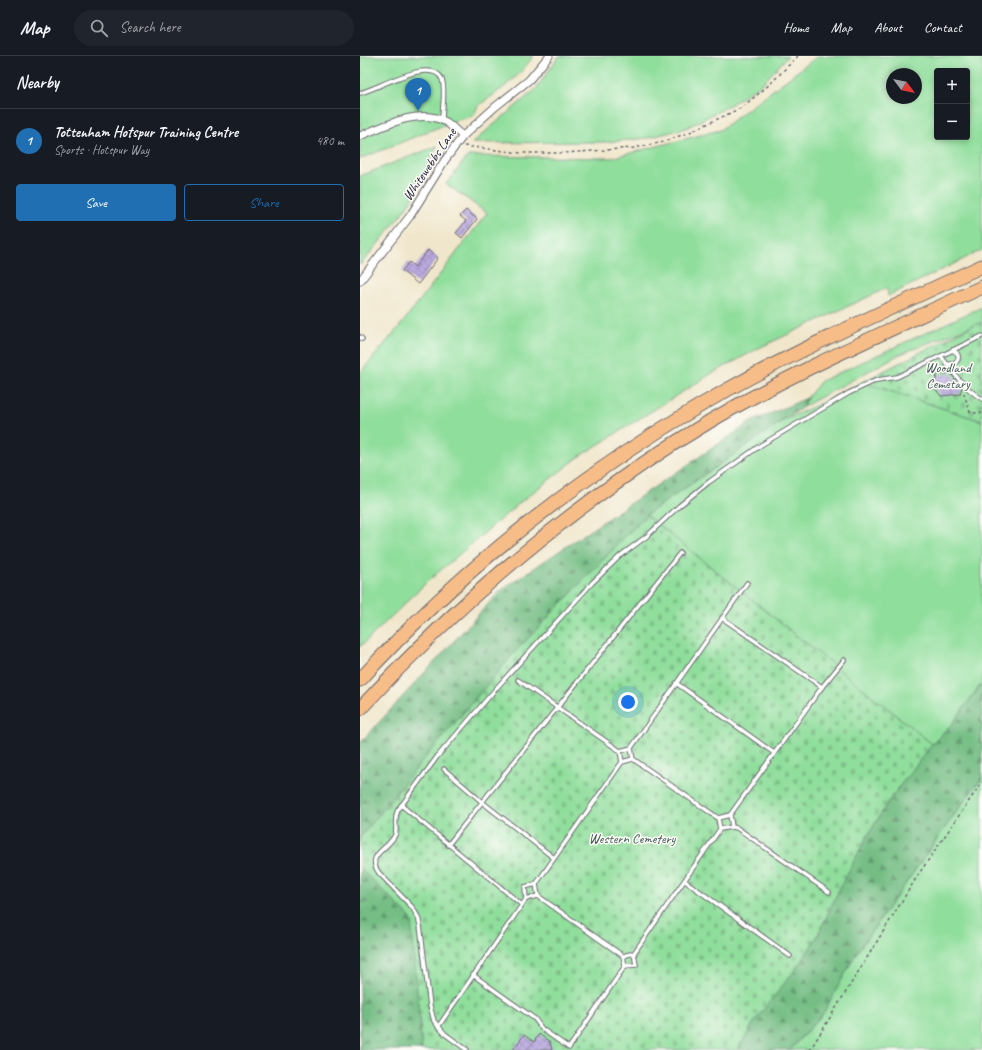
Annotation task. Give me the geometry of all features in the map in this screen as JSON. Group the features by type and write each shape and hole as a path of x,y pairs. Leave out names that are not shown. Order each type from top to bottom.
{"highway":[{"path":"360,680 417,622 480,565 551,507 638,445 696,408 789,357 982,266"},
{"path":"360,709 432,634 484,587 561,524 623,478 712,421 774,386 844,351 982,287"}],"street":[{"name":"Whitewebbs Lane","path":"360,281 410,216 455,145 495,107 529,80 549,56"},
{"path":"360,136 406,118 419,116 442,120 463,136"}],"lane":[{"path":"360,94 415,70 425,68 437,73 443,84 442,120"},
{"path":"467,1050 458,1044 434,1021 430,1006 418,917 412,907 374,866 376,857 395,835 395,815 401,805 437,757 500,684 592,583 620,556 647,536 679,506 709,482 761,446 849,393 877,380 897,376 982,336"},
{"path":"946,363 954,364 957,360 957,352 952,350"},
{"path":"941,356 965,387 982,399"},
{"path":"448,845 680,553"},
{"path":"620,751 631,748 747,583"},
{"path":"722,618 822,687"},
{"path":"718,818 730,815 822,687 844,660"},
{"path":"518,680 620,751 622,762"},
{"path":"676,683 774,753"},
{"path":"623,956 634,953 720,829 718,818 633,759 631,748"},
{"path":"438,1026 526,899 525,887 536,884 622,762 633,759"},
{"path":"444,769 482,802 554,858"},
{"path":"401,805 522,905"},
{"path":"730,815 732,827"},
{"path":"720,829 732,827 737,828 829,892"},
{"path":"685,881 790,956"},
{"path":"473,975 535,1019 542,1029 568,1048 625,966 623,956 538,896 536,884"},
{"path":"526,899 538,896"},
{"path":"625,966 636,965 634,953"},
{"path":"458,1044 462,1050"}],"path":[{"path":"455,145 521,153 565,153 634,148 663,142 690,132 741,108 770,85 798,56"},
{"path":"965,387 964,392 969,410 974,413 982,413"},
{"path":"810,1050 918,875 982,782"}],"green space":[{"path":"360,56 534,56 519,74 478,106 473,116 454,121 360,159"},
{"path":"559,56 788,56 763,83 727,107 686,128 648,138 608,142 472,143 536,89"},
{"path":"818,56 982,56 982,250 888,296 887,288 761,347 711,374 580,456 523,500 428,581 360,647 360,373 404,321 487,213 446,184 468,156 611,158 720,130"},
{"path":"437,146 421,182 410,202 360,265 360,176"},
{"path":"982,307 982,322 898,355 803,407 807,398 821,381"},
{"name":"Woodland Cemetary","path":"982,322 982,421 862,382 976,324"},
{"path":"862,382 982,421 982,683 951,725 932,744 646,515 780,422"},
{"path":"807,398 803,407 646,515 516,651 420,764 360,838 360,743 500,591 751,422"},
{"name":"Western Cemetery","path":"646,515 932,744 890,799 866,838 839,889 817,937 794,971 754,1022 738,1050 421,1050 411,918 360,868 360,838 420,764 516,651"},
{"path":"982,683 982,778 857,952 824,1012 790,1050 738,1050 754,1022 794,971 817,937 839,889 866,838 890,799 932,744 951,725"},
{"path":"982,778 982,1050 790,1050 822,1015 855,955"},
{"path":"360,868 411,918 421,1050 360,1050"}],"building":[{"path":"466,210 477,219 462,238 456,233 466,221 460,216"},
{"path":"428,250 438,258 418,284 402,271 409,262 415,267"},
{"path":"950,373 962,387 960,394 941,396 934,387 937,375"},
{"path":"539,1034 550,1042 552,1050 513,1050 524,1035 534,1042"}],"place":[{"name":"Tottenham Hotspur Training Centre","path":"418,111"}]}
